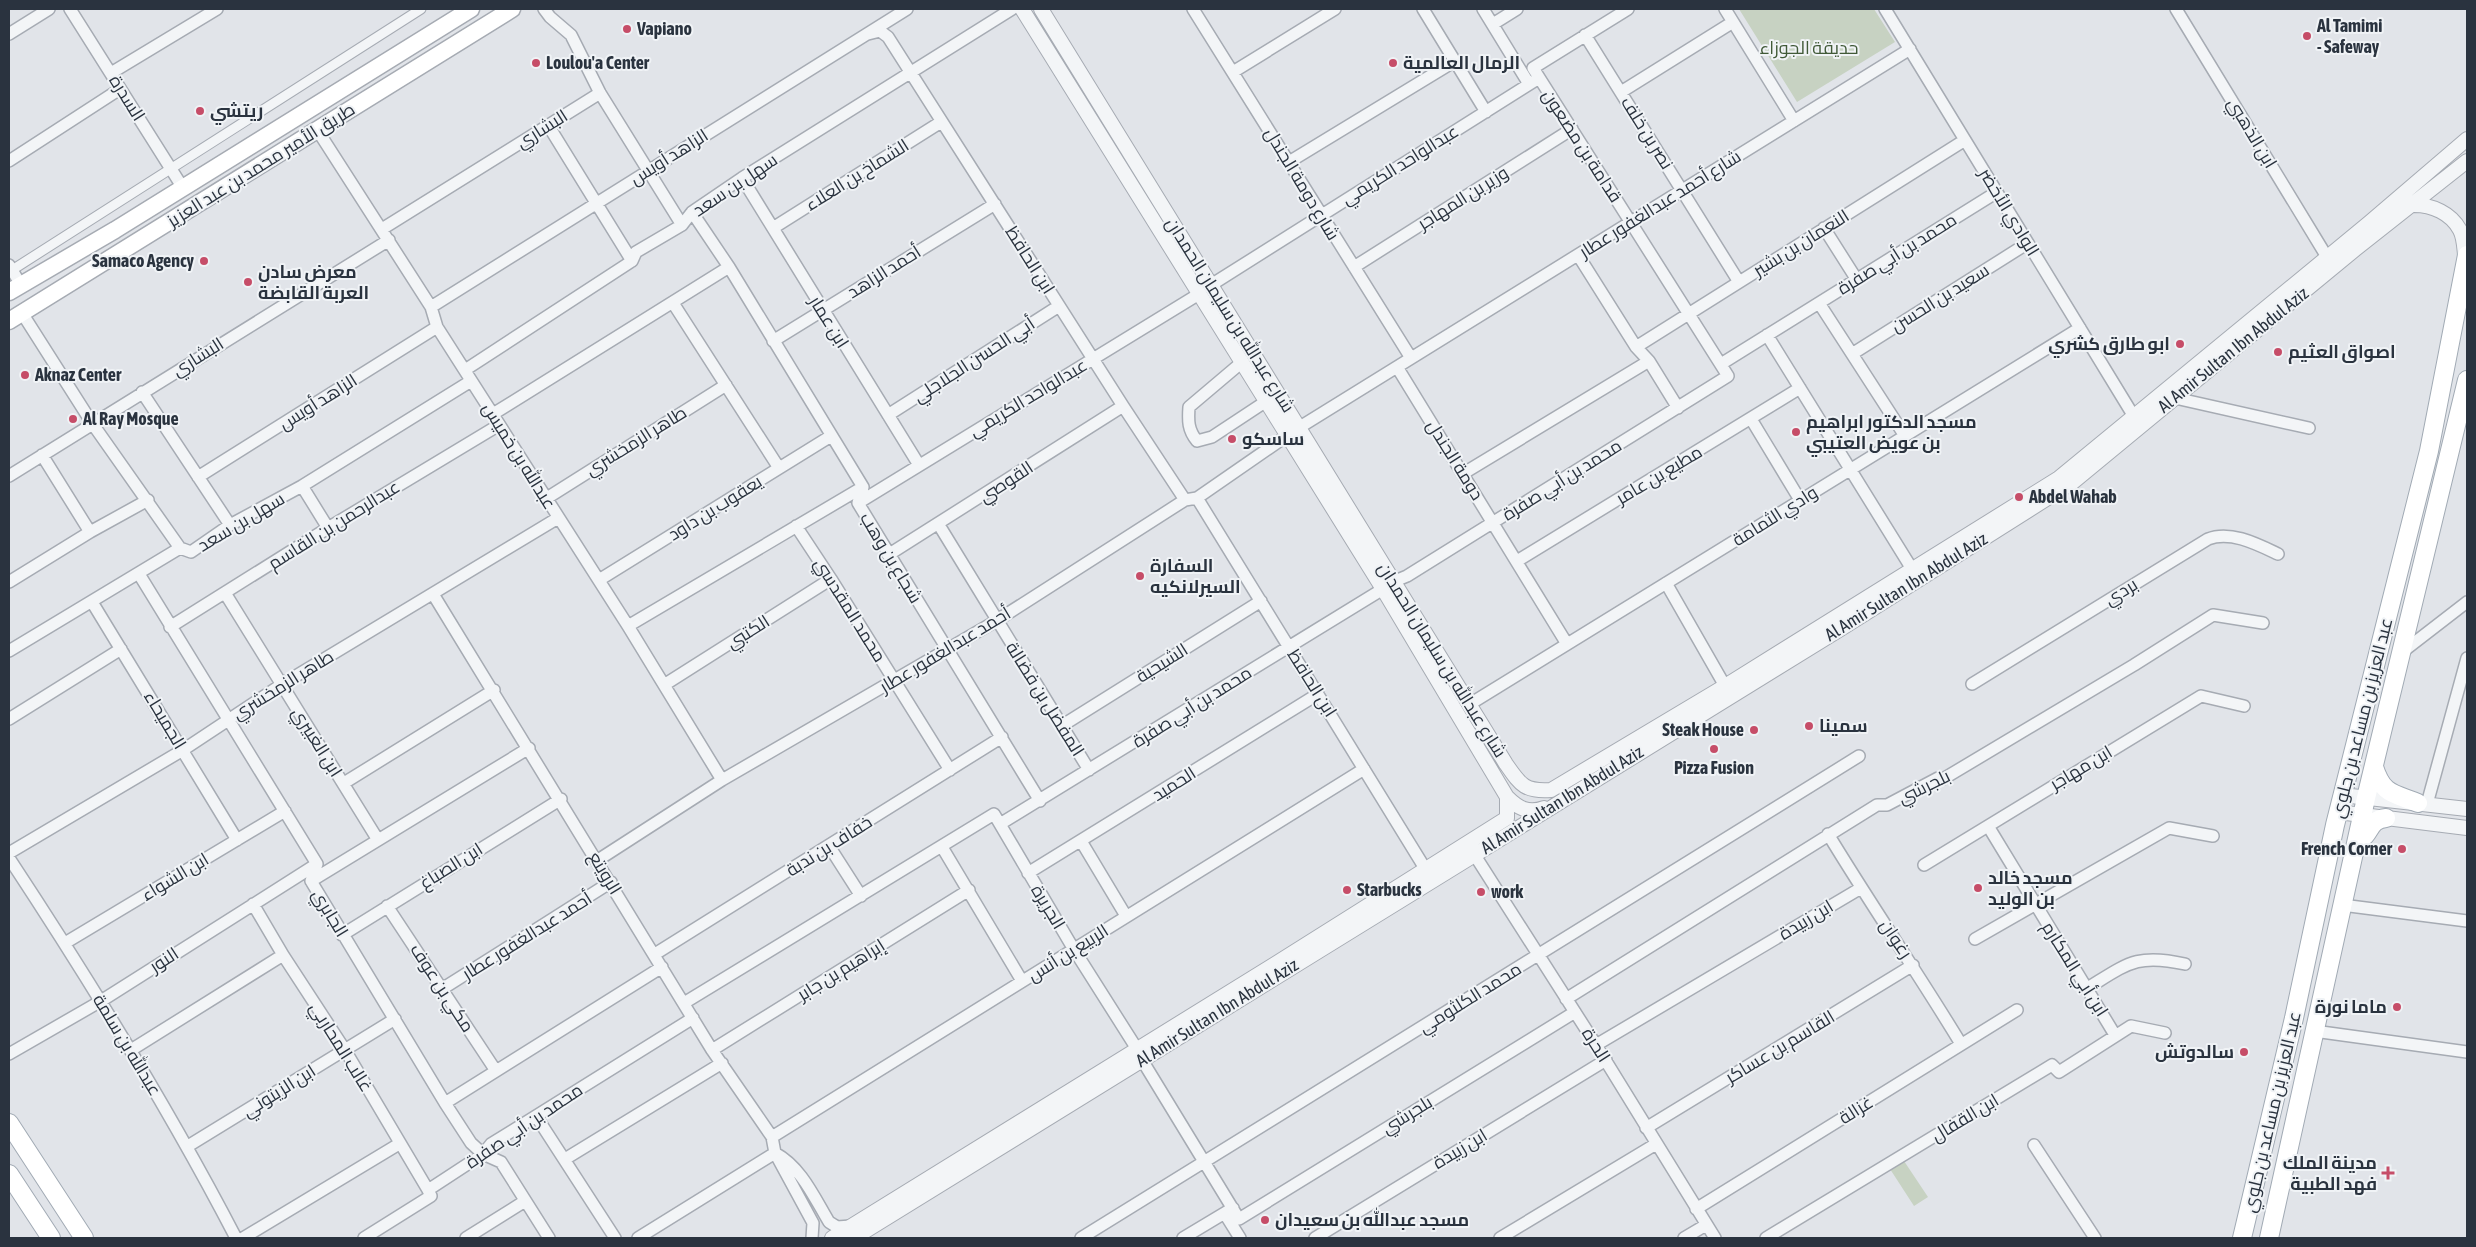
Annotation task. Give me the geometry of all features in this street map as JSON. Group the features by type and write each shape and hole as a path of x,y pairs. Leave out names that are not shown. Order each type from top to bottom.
{"main road":[{"name":"طريق الأمير محمد بن عبد العزيز","path":"15,289 115,230 470,9"},
{"path":"463,39 478,21 496,9"},
{"name":"طريق الأمير محمد بن عبد العزيز","path":"15,317 318,131 512,9"},
{"path":"84,274 79,271 78,262 108,241 115,230"},
{"name":"عبد العزيز بن مساعد بن جلوي","path":"2242,1238 2294,1018 2342,795 2429,451 2466,258"},
{"name":"عبد العزيز بن مساعد بن جلوي","path":"2269,1238 2364,807 2467,382"},
{"path":"2374,767 2379,782 2387,791 2422,804"},
{"path":"2358,840 2365,836 2372,823 2386,818"},
{"path":"10,1126 84,1238"},
{"path":"9,1174 51,1238"}],"street":[{"path":"9,34 49,9"},
{"name":"السدرة","path":"70,9 183,188"},
{"path":"111,73 217,9"},
{"path":"15,289 10,269 172,169 421,9"},
{"path":"544,9 550,17 571,35 600,93 649,169 682,225"},
{"name":"الزاهد أويس","path":"431,307 649,169 908,9"},
{"name":"سهل بن سعد","path":"465,370 632,261 636,252 682,225 692,212 742,178 1012,9"},
{"name":"شارع عبدالله بن سليمان الحمدان","path":"1022,9 1265,402 1470,704 1526,793 1525,808"},
{"name":"شارع عبدالله بن سليمان الحمدان","path":"1040,9 1300,427 1356,521 1389,585 1507,797"},
{"name":"شارع دومة الجندل","path":"1193,9 1411,358"},
{"path":"1234,72 1335,9"},
{"path":"1424,9 1486,112"},
{"name":"قدامة بن مضعون","path":"1483,9 1492,24 1572,129 1728,376"},
{"path":"1492,24 1517,9"},
{"name":"عبدالواحد الكريمي","path":"1211,285 1486,112 1585,35 1628,9"},
{"path":"1725,9 1794,121"},
{"name":"الوادي الأخضر","path":"1885,9 2133,415"},
{"name":"ابن الذهبي","path":"2176,9 2327,257"},
{"path":"1621,92 1733,22"},
{"name":"ابن الحافظ","path":"868,34 880,31 888,37 1123,406 1191,499 1261,601 1426,870"},
{"name":"نصر بن خلف","path":"1585,35 1739,282"},
{"name":"شارع أحمد عبدالغفور عطار","path":"1411,358 1910,50"},
{"path":"1289,162 1455,61"},
{"path":"9,161 120,89"},
{"name":"البشاري","path":"382,229 600,93"},
{"name":"الشماخ بن العلاء","path":"773,228 941,122"},
{"path":"548,125 632,261"},
{"name":"وزير بن المهاجر","path":"1354,267 1572,129"},
{"name":"عبدالله بن خميس","path":"318,131 431,307 437,327 628,626 722,780"},
{"name":"النعمان بن بشير","path":"1636,347 1965,140"},
{"name":"Al Amir Sultan Ibn Abdul Aziz","path":"1525,808 1544,791 1726,686 2059,478 2465,141"},
{"name":"Al Amir Sultan Ibn Abdul Aziz","path":"832,1238 858,1233 1426,870 1512,823 1568,797 2073,482 2353,251 2467,161"},
{"name":"ابن عمار","path":"742,178 918,465"},
{"name":"محمد بن أبي صفرة","path":"1721,364 1997,192"},
{"name":"أحمد الزاهد","path":"773,341 995,204"},
{"path":"2414,204 2435,207 2452,221 2461,233 2466,258"},
{"name":"شجاع بن وهب","path":"692,212 730,267 863,487 858,504 1040,801"},
{"path":"1824,228 1857,280"},
{"name":"البشاري","path":"9,476 389,240"},
{"name":"سعيد بن الحسن","path":"1852,354 2028,243"},
{"path":"1578,255 1636,347 1649,361 1678,408"},
{"path":"493,414 730,267"},
{"name":"عبدالواحد الكريمي","path":"858,504 918,465 1198,294"},
{"path":"674,303 779,468"},
{"path":"1819,303 1905,436"},
{"name":"أبي الحسن الجلاجلي","path":"888,415 1059,306"},
{"path":"15,317 148,500 180,548"},
{"name":"الزاهد أويس","path":"198,477 437,327"},
{"name":"وادي الثمامة","path":"1470,704 2080,328"},
{"path":"1767,335 1852,469 1912,569"},
{"path":"1300,427 1411,358"},
{"path":"1464,473 1649,361"},
{"path":"1241,363 1189,407 1188,423 1192,434 1197,441 1212,437 1265,402"},
{"name":"دومة الجندل","path":"1397,367 1464,473 1567,644"},
{"name":"محمد بن أبي صفرة","path":"1000,824 1389,585 1407,576 1728,376"},
{"name":"سهل بن سعد","path":"9,651 140,574 180,548 191,552 230,525 302,486 471,381"},
{"name":"طاهر الزمخشري","path":"547,498 726,385"},
{"name":"مطيع بن عامر","path":"1517,562 1800,388"},
{"path":"142,392 230,525"},
{"path":"2175,398 2309,428"},
{"name":"القوصي","path":"888,555 939,525 1123,406"},
{"path":"1751,419 1800,500"},
{"name":"عبدالرحمن بن القاسم","path":"170,627 499,424"},
{"name":"أحمد عبدالغفور عطار","path":"598,860 722,780 996,620 1191,499 1288,435"},
{"name":"يعقوب بن داود","path":"599,580 831,436"},
{"path":"42,455 90,532"},
{"path":"302,486 328,528"},
{"path":"628,626 863,487"},
{"path":"9,582 90,532 148,500"},
{"name":"طاهر الزمخشري","path":"9,853 183,750 281,685 558,518"},
{"name":"المفضل بن فضالة","path":"939,525 1089,770"},
{"name":"محمد المقدسي","path":"796,526 950,770"},
{"name":"بردي","path":"1972,684 2208,539 2218,535 2234,538 2278,554"},
{"name":"الجابري","path":"140,574 170,627 317,864 311,881 444,1103 471,1143 483,1154 501,1162 549,1238"},
{"name":"الكتبي","path":"664,685 831,579"},
{"path":"1666,583 1726,686"},
{"name":"ابن الغبيري","path":"225,593 378,840"},
{"name":"الرويتع","path":"433,594 561,799 712,1050 772,1138 775,1153 813,1222 812,1238"},
{"name":"الشيحية","path":"1063,725 1261,601"},
{"name":"الجميحاء","path":"92,602 237,840"},
{"path":"2401,653 2467,602"},
{"name":"بلجرشي","path":"1566,999 1828,834 1877,805 1887,805 1938,778 1943,779 2134,665 2213,615 2263,623"},
{"path":"9,719 122,649"},
{"path":"2422,804 2467,658"},
{"path":"344,783 494,690"},
{"name":"الحميد","path":"1028,872 1318,694"},
{"name":"ابن مهاجر","path":"1924,865 2201,696 2244,706"},
{"name":"خفاف بن ندبة","path":"655,954 1002,737"},
{"path":"311,881 529,748"},
{"name":"محمد الكلثومي","path":"1081,1238 1859,756"},
{"name":"الربيع بن أنس","path":"772,1138 1073,948 1364,769"},
{"path":"1507,797 1516,800 1521,797 1519,783 1544,791"},
{"path":"2342,795 2386,818 2467,828"},
{"path":"1507,797 1525,808 1541,809 1568,797"},
{"name":"Al Amir Sultan Ibn Abdul Aziz","path":"1507,797 1512,823"},
{"name":"ابن الصباغ","path":"342,935 561,799"},
{"path":"2338,812 2364,807 2422,804 2467,809"},
{"path":"1512,823 1523,821 1525,808"},
{"name":"ابن الشواء","path":"65,943 285,811"},
{"name":"الجريرة","path":"942,847 994,814 1073,948 1205,1162 1232,1214 1240,1238"},
{"name":"Al Amir Sultan Ibn Abdul Aziz","path":"1139,1054 1474,854 1512,823"},
{"name":"ابن أبي المكارم","path":"1988,826 2115,1034"},
{"path":"1975,939 2169,828 2213,836"},
{"name":"رغوان","path":"1828,834 1861,888 1913,965 1961,1044"},
{"path":"1081,841 1126,916"},
{"path":"829,846 861,896"},
{"path":"684,1004 942,847 1022,981"},
{"name":"الحرة","path":"1474,854 1606,1060 1714,1238"},
{"name":"عبدالله بن سلمة","path":"9,858 65,943 131,1050 188,1146 236,1238"},
{"name":"النور","path":"9,1054 100,1001 317,864"},
{"name":"أحمد عبدالغفور عطار","path":"442,989 611,882"},
{"name":"ابن زبيدة","path":"1596,1045 1861,888"},
{"name":"إبراهيم بن جابر","path":"712,1050 969,890"},
{"name":"غالب المحاربي","path":"253,904 283,955 345,1050 428,1190"},
{"path":"2342,905 2467,921"},
{"name":"مكي بن عوف","path":"387,906 496,1071"},
{"path":"131,1050 283,955"},
{"path":"2086,989 2133,962 2152,958 2186,964"},
{"name":"القاسم بن عساكر","path":"1646,1128 1913,965"},
{"path":"444,1103 662,967"},
{"name":"غزالة","path":"1696,1209 2017,1010"},
{"name":"بلجرشي","path":"1183,1238 1232,1214 1575,1012"},
{"name":"محمد بن أبي صفرة","path":"364,1238 431,1196 428,1190 483,1154 491,1144 693,1018"},
{"name":"ابن الزيتوني","path":"188,1146 394,1019"},
{"name":"ابن القفال","path":"1766,1238 2052,1065 2059,1072 2115,1034 2131,1026 2165,1033"},
{"path":"2314,1031 2467,1052"},
{"name":"ابن زبيدة","path":"1315,1238 1606,1060"},
{"path":"565,1160 722,1063"},
{"path":"536,1116 615,1238"},
{"path":"243,1238 399,1144"},
{"path":"1500,1238 1656,1144"},
{"path":"2034,1145 2095,1238"},
{"path":"638,1238 775,1153 789,1160 798,1171 829,1222 837,1228 858,1233"},
{"path":"470,1237 525,1201"},
{"path":"1684,1238 1706,1225"}],"green space":[{"name":"حديقة الجوزاء","path":"1739,9 1874,9 1895,42 1797,102"},
{"path":"1904,1161 1928,1197 1914,1206 1890,1169"}],"place":[{"name":"Vapiano","path":"627,29"},
{"name":"Al Tamimi - Safeway","path":"2307,36"},
{"name":"Loulou'a Center","path":"536,63"},
{"name":"الرمال العالمية","path":"1393,63"},
{"name":"ريتشي","path":"200,111"},
{"name":"Samaco Agency","path":"204,261"},
{"name":"معرض سادن العربة القابضة","path":"248,282"},
{"name":"ابو طارق كشري","path":"2180,344"},
{"name":"اصواق العثيم","path":"2278,352"},
{"name":"Aknaz Center","path":"25,375"},
{"name":"Al Ray Mosque","path":"73,419"},
{"name":"مسجد الدكتور ابراهيم بن عويض العتيبي","path":"1796,432"},
{"name":"ساسكو","path":"1232,439"},
{"name":"Abdel Wahab","path":"2019,497"},
{"name":"السفارة السيرلانكيه","path":"1140,576"},
{"name":"سمينا","path":"1809,726"},
{"name":"Steak House","path":"1754,730"},
{"name":"Pizza Fusion","path":"1714,749"},
{"name":"French Corner","path":"2402,849"},
{"name":"مسجد خالد بن الوليد","path":"1978,888"},
{"name":"Starbucks","path":"1347,890"},
{"name":"work","path":"1481,892"},
{"name":"ماما نورة","path":"2397,1007"},
{"name":"سالدوتش","path":"2244,1052"},
{"name":"مدينة الملك فهد الطبية","path":"2388,1173"},
{"name":"مسجد عبدالله بن سعيدان","path":"1265,1220"}]}
